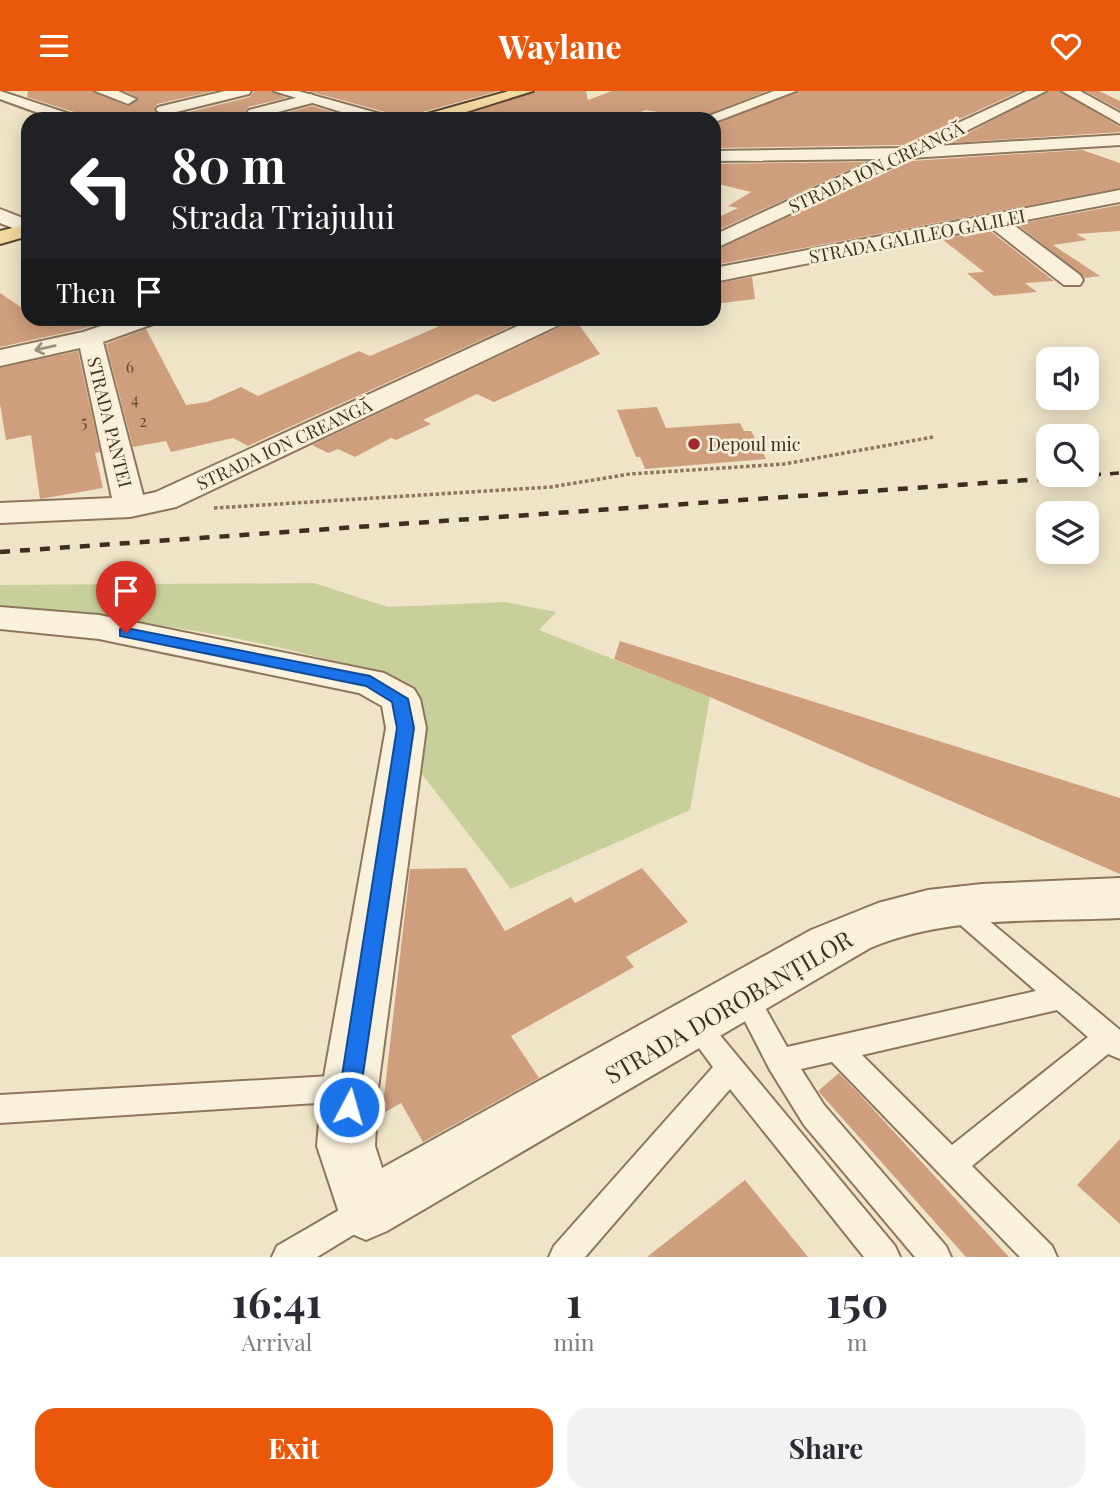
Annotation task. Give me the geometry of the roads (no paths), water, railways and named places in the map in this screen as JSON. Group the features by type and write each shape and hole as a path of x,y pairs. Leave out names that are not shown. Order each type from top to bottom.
{"main road":[{"path":"457,112 526,91"},
{"path":"0,238 21,231"}],"street":[{"path":"102,91 128,99"},
{"path":"170,112 164,110 244,91"},
{"path":"721,115 789,91"},
{"name":"STRADA ION CREANGĂ","path":"721,240 1039,91"},
{"path":"1069,91 1120,119"},
{"path":"0,94 50,112"},
{"path":"257,112 297,94 358,112"},
{"path":"1084,99 1120,98"},
{"path":"721,156 909,152 1120,140"},
{"name":"STRADA GALILEO GALILEI","path":"721,274 1120,196"},
{"path":"0,215 21,226"},
{"path":"995,221 1072,280"},
{"path":"0,359 90,338 124,326"},
{"name":"STRADA ION CREANGĂ","path":"0,513 130,507 165,500 537,326"},
{"name":"STRADA PANTEI","path":"90,338 130,507"},
{"path":"0,618 99,627 357,679 370,682 400,699 406,728 350,1088 346,1146 366,1210"},
{"name":"STRADA DOROBANȚILOR","path":"366,1210 695,1025 822,949 867,927 905,915 956,908 1120,898"}],"lane":[{"path":"952,1164 1114,1042 956,908"},
{"path":"745,996 780,1061 814,1115 935,1257"},
{"path":"780,1061 1062,997"},
{"path":"695,1025 884,1257"},
{"path":"837,1048 1041,1257"},
{"path":"565,1257 730,1068"},
{"path":"0,1109 350,1088"},
{"path":"288,1257 366,1210"}],"railway":[{"path":"1099,474 1120,473"},
{"path":"0,552 1036,479"}],"place":[{"name":"Depoul mic","path":"694,444"}]}
